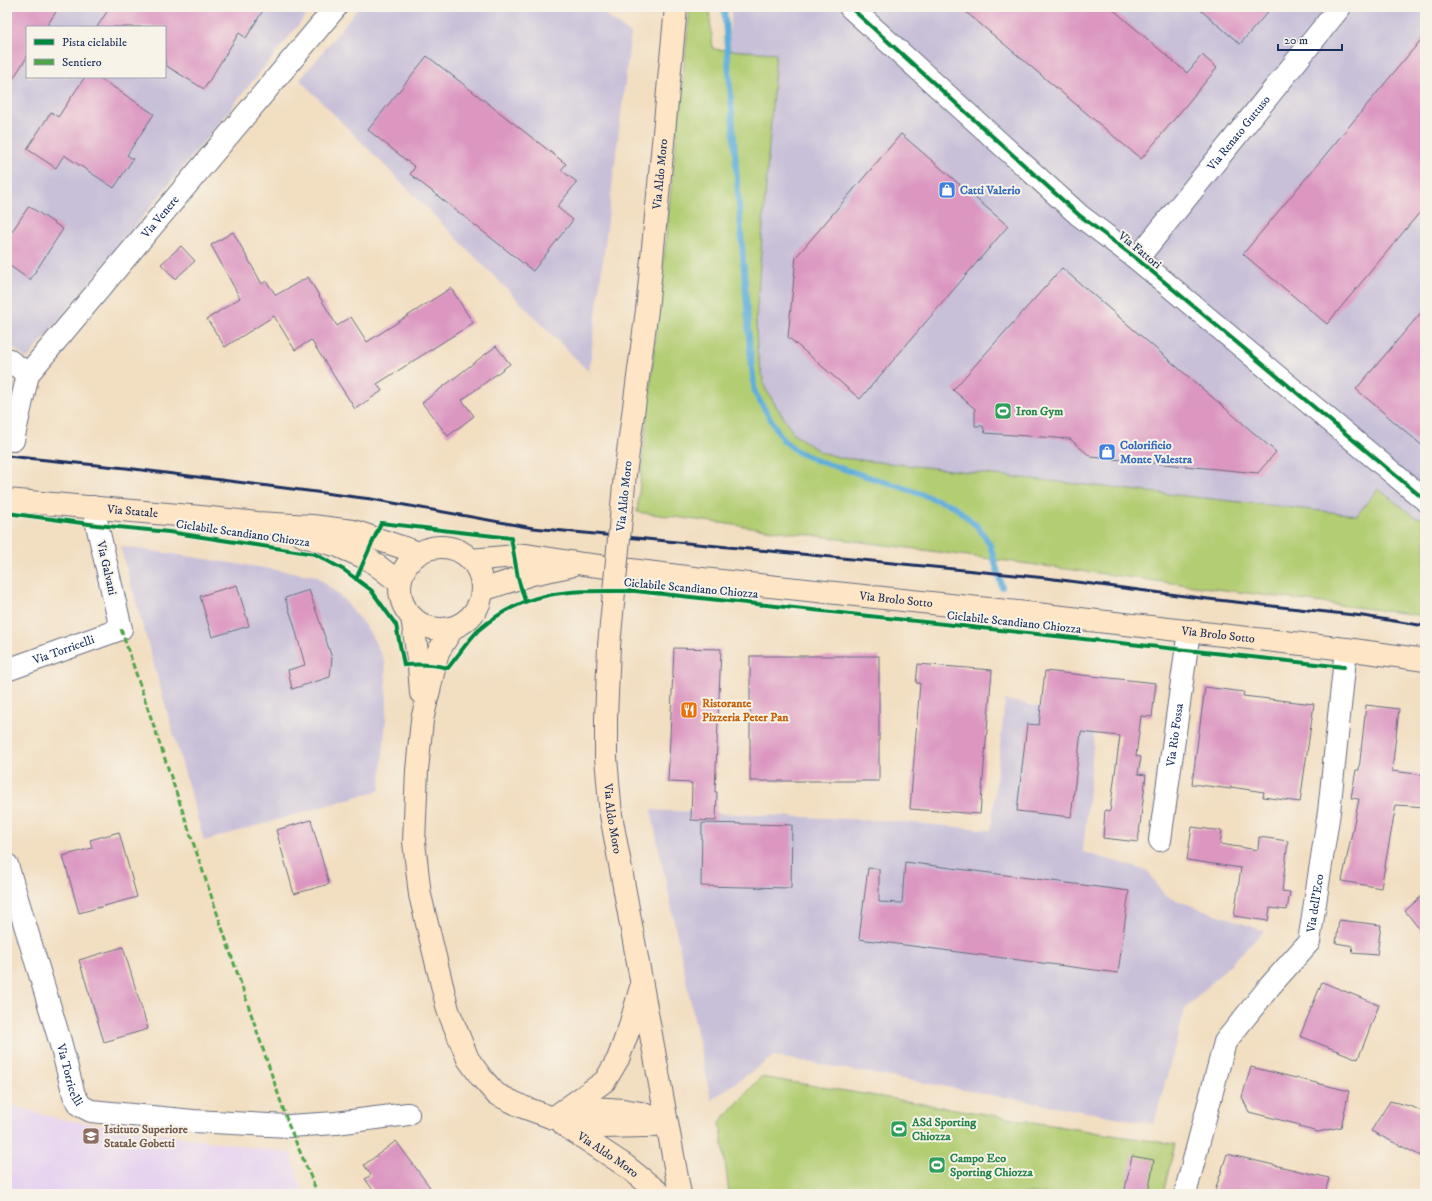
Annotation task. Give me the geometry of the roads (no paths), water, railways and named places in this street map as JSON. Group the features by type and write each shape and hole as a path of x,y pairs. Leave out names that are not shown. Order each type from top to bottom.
{"main road":[{"name":"Via Aldo Moro","path":"676,7 647,310 625,474 608,646 606,758 611,815 680,1194"},
{"name":"Via Statale","path":"7,500 257,523 312,526 353,531 419,553"},
{"name":"Via Statale","path":"257,523 338,546 370,560 400,583"},
{"path":"441,547 457,550 471,560 477,568 481,579 482,590 480,600 473,613 462,623 452,628 442,629 431,628 421,624 412,617 402,602 400,592 400,583 403,571 410,561 419,553 430,548 441,547"},
{"name":"Via Brolo Sotto","path":"471,560 526,555 583,564 702,579 1189,631 1425,660"},
{"name":"Via Brolo Sotto","path":"482,590 532,574 583,564"},
{"name":"Via Aldo Moro","path":"412,617 419,666 422,720"},
{"name":"Via Aldo Moro","path":"452,628 438,652 422,720 417,770 414,842 420,895 448,1010 468,1059 496,1094 523,1107 553,1118 626,1166 660,1194"},
{"name":"Via Aldo Moro","path":"553,1118 605,1081 618,1059 629,1029 642,983"},
{"name":"Via Aldo Moro","path":"553,1118 593,1108 641,1113 667,1123"}],"street":[{"name":"Via Venere","path":"13,440 28,374 257,103 336,7"},
{"name":"Via Fattori","path":"850,7 1079,215 1137,259 1425,500"},
{"name":"Via Renato Guttuso","path":"1137,259 1340,7"},
{"path":"7,359 28,374"},
{"name":"Via Galvani","path":"93,507 120,629"},
{"name":"Via Torricelli","path":"7,670 120,629"},
{"name":"Via Rio Fossa","path":"1160,840 1189,631"},
{"name":"Via dell'Eco","path":"1184,1194 1225,1042 1270,986 1309,942 1329,812 1346,650"},
{"name":"Via Torricelli","path":"7,865 60,1041 74,1095 81,1106 91,1110 193,1121 289,1126 336,1123 408,1114"}],"waterway":[{"path":"724,7 750,350 755,393 783,440 798,452 818,461 904,488 954,506 979,528 990,545 1002,587"}],"railway":[{"path":"7,456 126,468 371,499 533,528 1046,578 1208,599 1363,616 1425,626"}],"place":[{"name":"Catti Valerio","path":"947,190"},
{"name":"Iron Gym","path":"1003,411"},
{"name":"Colorificio Monte Valestra","path":"1107,452"},
{"name":"Ristorante Pizzeria Peter Pan","path":"689,710"},
{"name":"ASd Sporting Chiozza","path":"899,1129"},
{"name":"Istituto Superiore Statale Gobetti","path":"91,1136"},
{"name":"Campo Eco Sporting Chiozza","path":"937,1165"}]}
